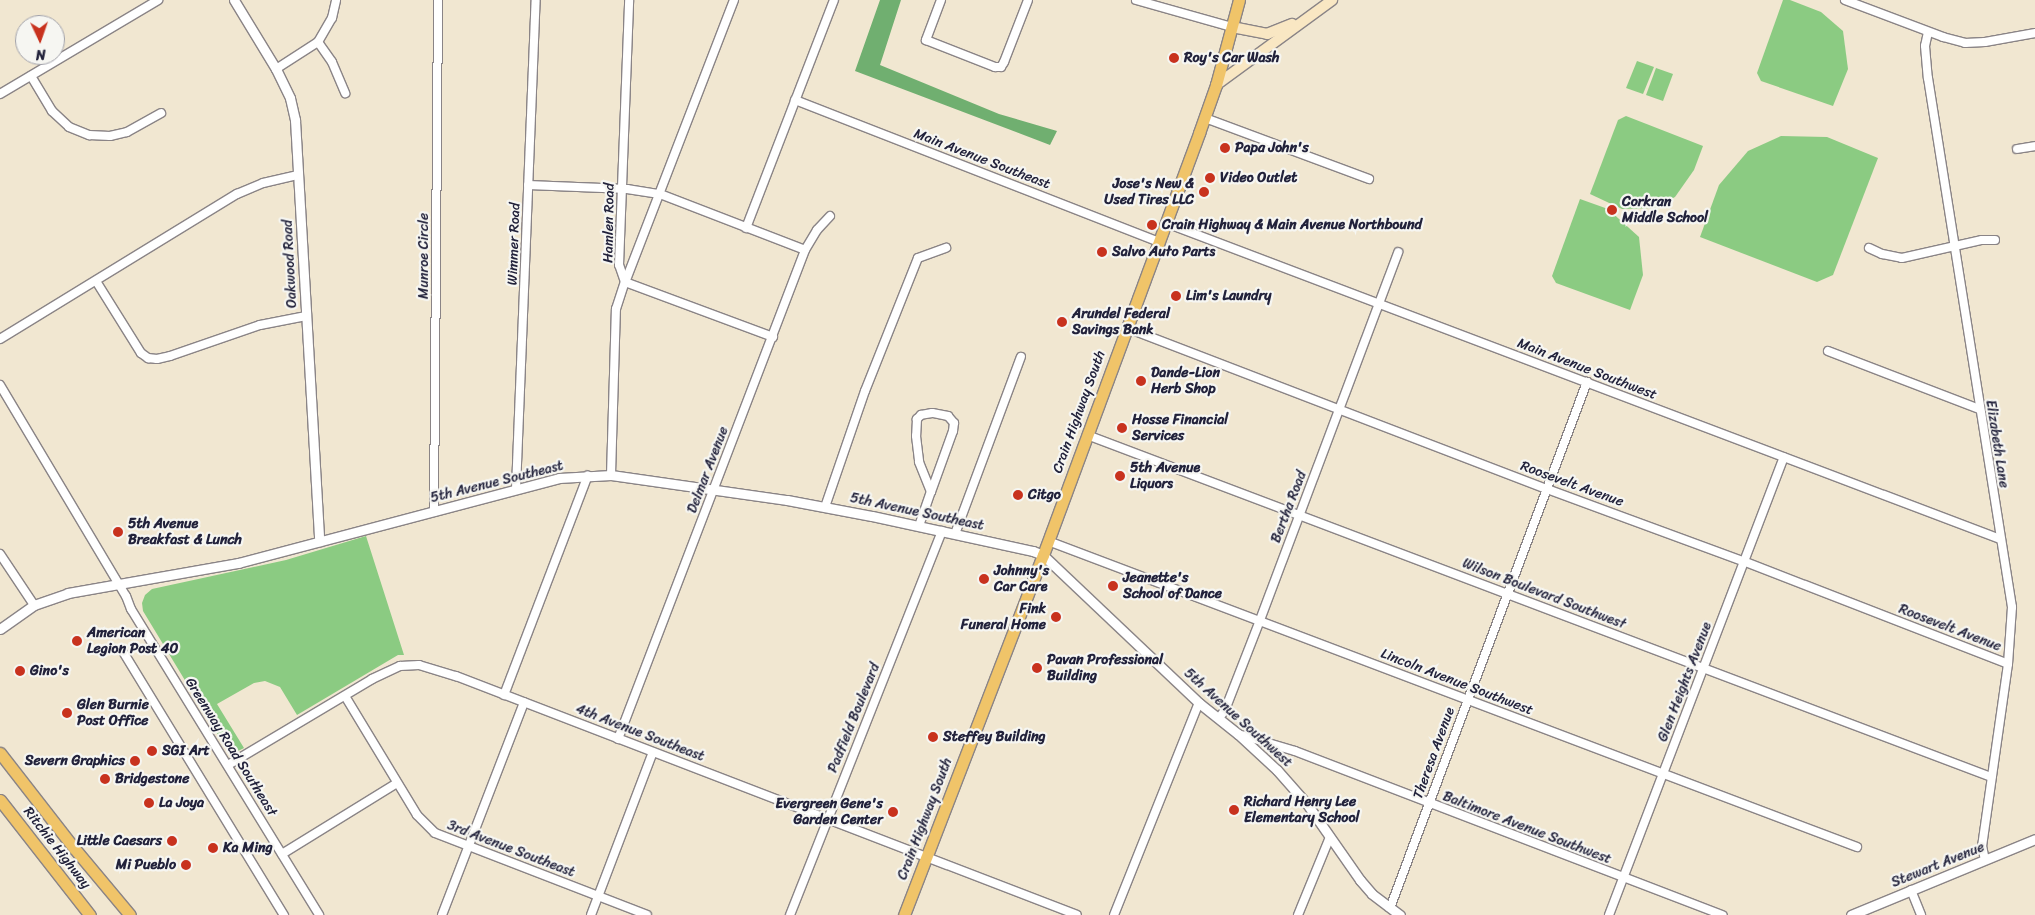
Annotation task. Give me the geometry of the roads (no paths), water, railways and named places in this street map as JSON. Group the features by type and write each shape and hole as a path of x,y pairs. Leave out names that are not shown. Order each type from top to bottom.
{"main road":[{"name":"Crain Highway South","path":"904,915 1048,540 1205,118 1216,85 1238,0"},
{"path":"1216,85 1332,0"},
{"path":"1232,27 1267,34 1310,16"},
{"name":"Ritchie Highway","path":"0,753 74,848 130,915"},
{"name":"Ritchie Highway","path":"0,800 90,915"}],"street":[{"path":"0,94 158,0"},
{"name":"Oakwood Road","path":"234,0 276,69 290,98 295,120 319,541"},
{"path":"276,69 318,42 332,18 336,0"},
{"name":"Munroe Circle","path":"434,512 438,0"},
{"name":"Wimmer Road","path":"516,489 536,0"},
{"name":"Hamlen Road","path":"611,474 616,309 625,282 619,266 629,0"},
{"path":"734,0 625,282 773,337"},
{"path":"746,228 834,0"},
{"path":"942,0 926,40 995,67 1001,67 1004,62 1028,0"},
{"path":"1136,0 1232,27"},
{"path":"1845,0 1951,40 1970,43 2035,33"},
{"name":"Elizabeth Lane","path":"1928,32 1925,46 1928,78 1979,409 2012,606 2008,664 1982,846 1985,860"},
{"path":"318,42 332,62 345,93"},
{"path":"31,76 52,111 69,127 89,135 110,136 127,132 161,113"},
{"name":"Main Avenue Southeast","path":"795,100 1159,242"},
{"path":"1205,118 1369,179"},
{"path":"2017,149 2035,146"},
{"path":"0,339 237,194 263,183 298,175"},
{"path":"528,184 621,189 660,194 805,250"},
{"name":"Delmar Avenue","path":"618,739 805,250 816,230 830,216"},
{"name":"Main Avenue Southwest","path":"1166,223 2000,539"},
{"path":"1869,248 1882,254 1902,258 1982,240 1995,240"},
{"path":"825,506 866,390 918,258 946,248"},
{"name":"Bertha Road","path":"1219,718 1225,710 1260,620 1398,252"},
{"path":"96,281 141,353 148,358 157,359 170,356 260,324 306,316"},
{"name":"Roosevelt Avenue","path":"1127,328 1339,410 1743,561 2008,664"},
{"path":"1828,351 1979,409"},
{"path":"955,534 1021,357"},
{"name":"Theresa Avenue","path":"1390,908 1466,700 1509,594 1587,382"},
{"name":"Greenway Road Southeast","path":"0,385 132,609 319,915"},
{"path":"919,526 953,431 954,423 948,416 932,413 921,415 917,420 916,436 919,462 931,492"},
{"name":"Wilson Boulevard Southwest","path":"1087,434 1991,777"},
{"name":"Glen Heights Avenue","path":"1609,915 1784,457"},
{"name":"5th Avenue Southeast","path":"0,629 34,605 68,593 225,566 559,478 588,475 611,474 825,506 1033,551 1042,555"},
{"path":"504,695 588,475"},
{"name":"Padfield Boulevard","path":"790,915 942,531"},
{"name":"Lincoln Avenue Southwest","path":"1048,540 1857,847"},
{"path":"0,554 34,605"},
{"name":"5th Avenue Southwest","path":"1042,555 1199,703 1238,734 1287,781 1360,880 1400,915"},
{"path":"122,650 284,915"},
{"name":"4th Avenue Southeast","path":"228,765 382,674 400,666 412,664 439,670 524,702 1077,915"},
{"name":"3rd Avenue Southeast","path":"346,696 397,783 424,824 440,836 647,915"},
{"path":"442,915 524,702"},
{"path":"1114,915 1199,703"},
{"name":"Baltimore Avenue Southwest","path":"1238,734 1295,751 1724,915"},
{"path":"591,915 653,752"},
{"path":"282,854 397,783"},
{"path":"1298,915 1330,837"},
{"name":"Stewart Avenue","path":"1851,915 2035,840"},
{"path":"1911,890 1921,915"}],"place":[{"name":"Roy's Car Wash","path":"1174,58"},
{"name":"Papa John's","path":"1225,148"},
{"name":"Video Outlet","path":"1210,178"},
{"name":"Jose's New & Used Tires LLC","path":"1204,192"},
{"name":"Corkran Middle School","path":"1612,210"},
{"name":"Crain Highway & Main Avenue Northbound","path":"1152,225"},
{"name":"Salvo Auto Parts","path":"1102,252"},
{"name":"Lim's Laundry","path":"1176,296"},
{"name":"Arundel Federal Savings Bank","path":"1062,322"},
{"name":"Dande-Lion Herb Shop","path":"1141,381"},
{"name":"Hosse Financial Services","path":"1122,428"},
{"name":"5th Avenue Liquors","path":"1120,476"},
{"name":"Citgo","path":"1018,495"},
{"name":"5th Avenue Breakfast & Lunch","path":"118,532"},
{"name":"Johnny's Car Care","path":"984,579"},
{"name":"Jeanette's School of Dance","path":"1113,586"},
{"name":"Fink Funeral Home","path":"1056,617"},
{"name":"American Legion Post 40","path":"77,641"},
{"name":"Pavan Professional Building","path":"1037,668"},
{"name":"Gino's","path":"20,671"},
{"name":"Glen Burnie Post Office","path":"67,713"},
{"name":"Steffey Building","path":"933,737"},
{"name":"SGI Art","path":"152,751"},
{"name":"Severn Graphics","path":"135,761"},
{"name":"Bridgestone","path":"105,779"},
{"name":"La Joya","path":"149,803"},
{"name":"Richard Henry Lee Elementary School","path":"1234,810"},
{"name":"Evergreen Gene's Garden Center","path":"893,812"},
{"name":"Little Caesars","path":"172,841"},
{"name":"Ka Ming","path":"213,848"},
{"name":"Mi Pueblo","path":"186,865"}]}
